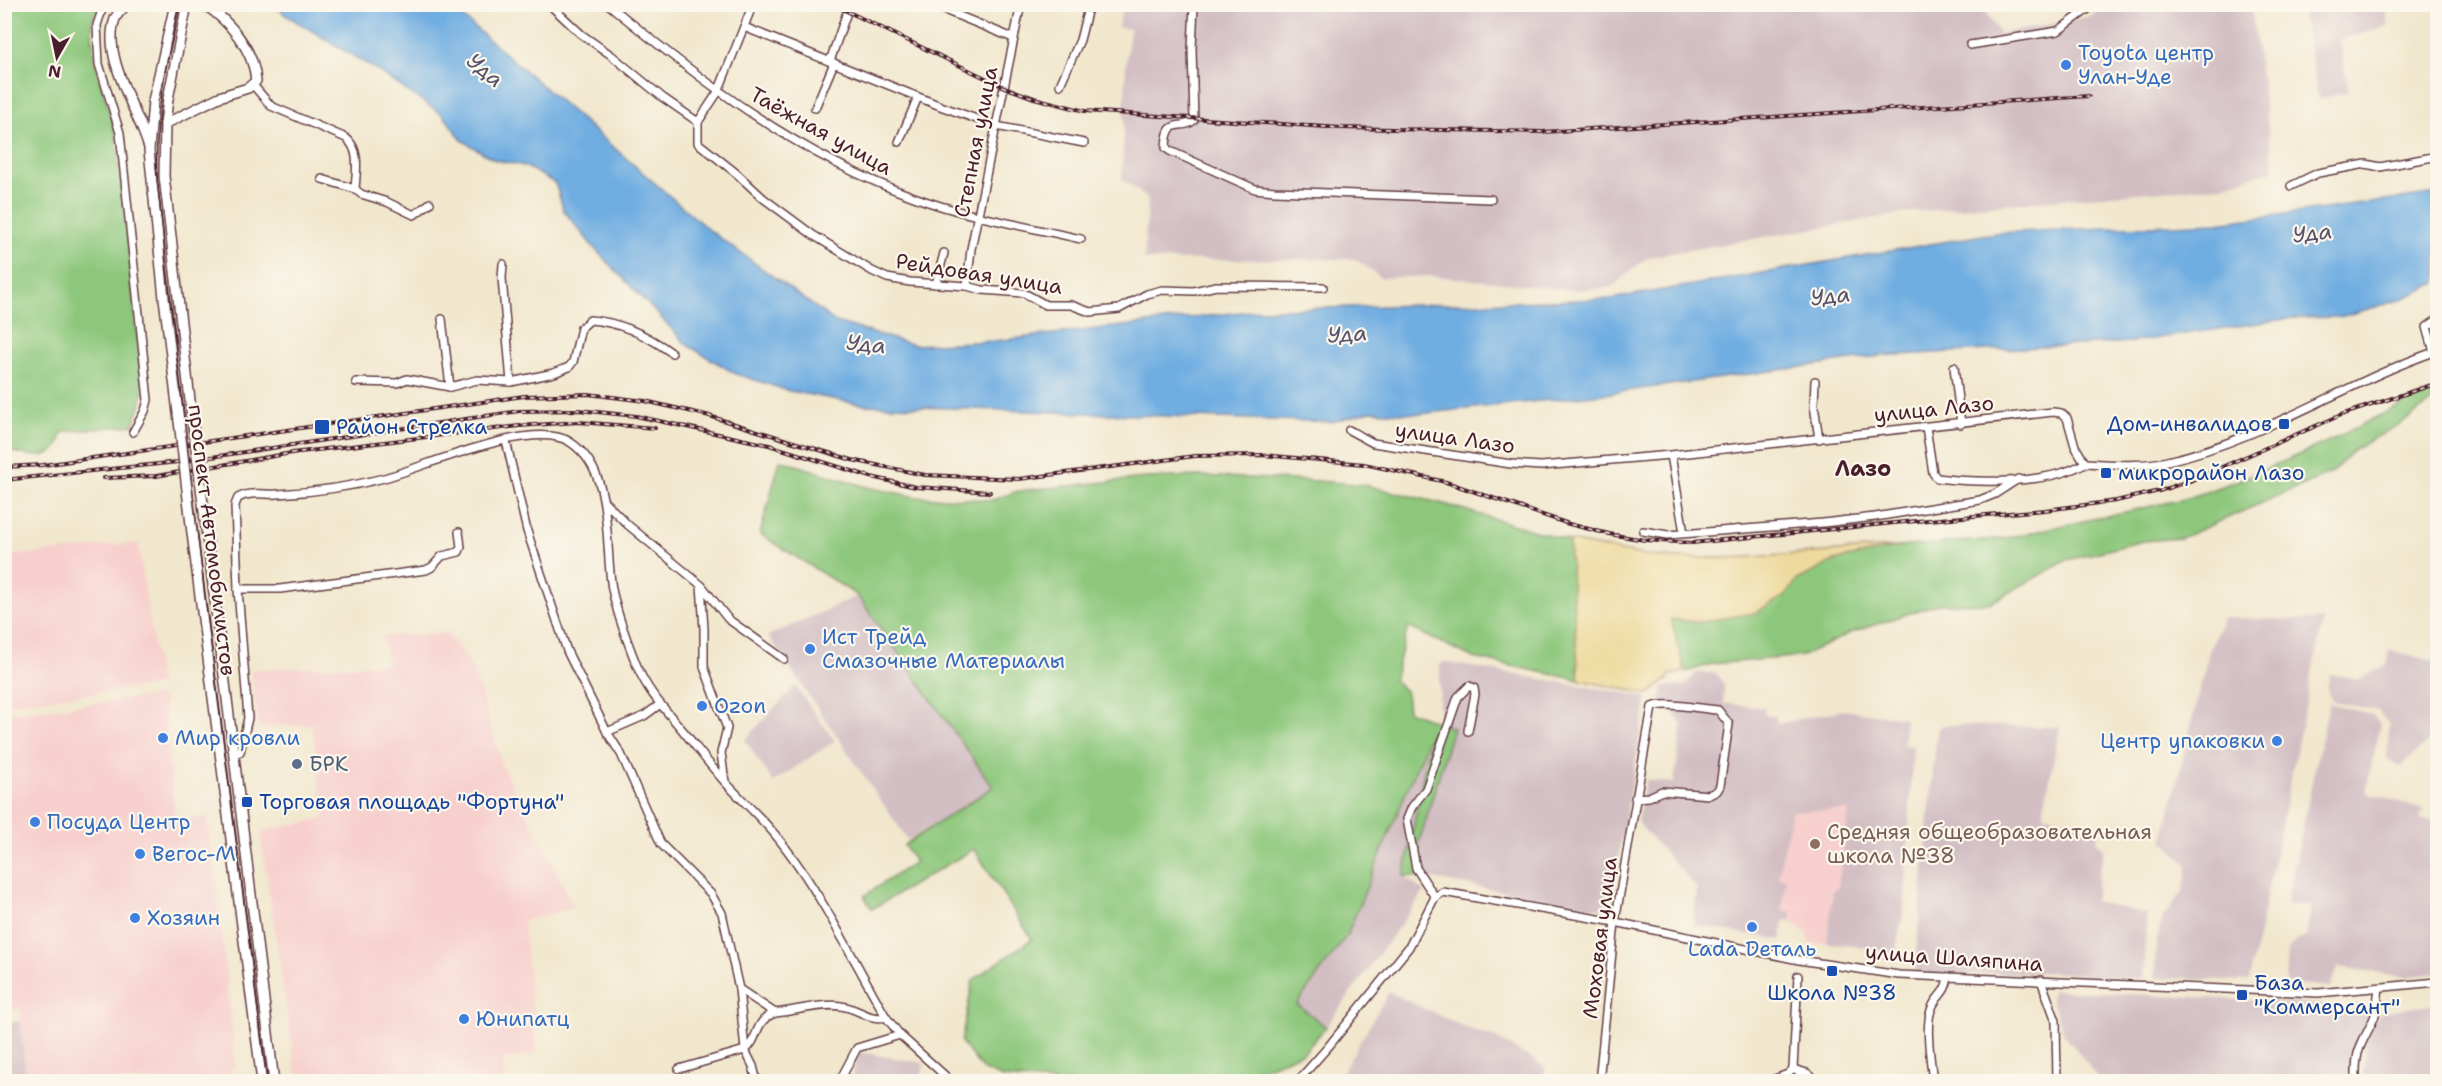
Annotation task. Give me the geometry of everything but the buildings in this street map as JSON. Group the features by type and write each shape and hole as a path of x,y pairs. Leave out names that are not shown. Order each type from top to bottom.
{"main road":[{"path":"127,4 115,17 112,35 119,74 132,110 141,123 150,150"},
{"name":"проспект Автомобилистов","path":"175,4 153,101 150,150 164,298 192,533 262,1082"},
{"name":"проспект Автомобилистов","path":"187,4 170,84 165,124 164,176 205,531 274,1082"},
{"path":"165,124 219,97 252,85 256,81 255,73 238,36 226,22 204,4"},
{"path":"132,110 148,107 153,101"}],"street":[{"path":"104,4 97,26 99,64 120,133 148,400 146,411 133,432"},
{"path":"549,4 581,34 698,122 718,92 753,4"},
{"name":"Таёжная улица","path":"608,4 718,92 782,132 854,172 915,198 1081,239"},
{"path":"930,4 1013,38"},
{"name":"Степная улица","path":"967,286 971,249 1021,4"},
{"path":"1060,84 1080,40 1089,4"},
{"path":"1194,4 1194,120 1189,123 1176,124 1170,129 1166,144 1166,148 1170,151 1255,189 1491,200"},
{"path":"1970,45 2058,31 2095,4"},
{"path":"815,108 846,15"},
{"path":"744,27 996,126 1084,143"},
{"path":"252,85 271,106 346,138 353,144 356,153 355,189"},
{"path":"899,142 918,97"},
{"name":"Рейдовая улица","path":"698,122 698,143 736,172 763,198 813,235 887,278 1024,293 1046,305 1071,305 1090,312 1119,309 1147,294 1162,290 1194,291 1216,286 1323,287"},
{"path":"2291,186 2318,173 2366,164 2380,167 2438,156"},
{"path":"322,180 355,189 361,195 387,202 414,215 430,203"},
{"path":"936,284 944,253"},
{"path":"503,264 502,278 511,382"},
{"path":"442,319 450,387"},
{"path":"356,382 397,383 407,379 450,387 477,380 511,382 554,373 570,367 581,328 590,320 604,321 649,337 672,353"},
{"path":"1926,427 1933,473 1937,478 1976,482 2070,472 2085,464 2165,462 2210,450 2267,428 2401,364 2434,352 2427,327 2438,320"},
{"path":"1954,367 1961,423"},
{"path":"1815,381 1814,405 1819,439"},
{"name":"улица Лазо","path":"1349,430 1373,442 1511,464 1541,466 1671,455 2061,413 2067,418 2075,446 2085,464"},
{"path":"233,753 240,752 249,718 238,589 235,505 238,498 244,495 318,490 383,478 462,450 528,437 556,436 568,440 584,452 593,468 604,501 612,588 624,633 641,675 659,705 684,731 725,782 773,832 807,881 886,1017 900,1035 951,1082"},
{"path":"506,441 527,531 567,651 607,732 621,754 661,844 711,894 722,913 739,989 745,1050 753,1066 757,1082"},
{"path":"1671,455 1684,533"},
{"path":"1643,531 1668,535 1720,532 1875,517 1980,500 1995,494 2018,479"},
{"path":"604,501 628,525 701,585 728,619 784,659"},
{"path":"238,589 280,589 426,570 442,556 459,552 461,547 459,532"},
{"path":"701,585 704,667 727,728 721,753 725,782"},
{"path":"1297,1082 1409,947 1437,895 1416,868 1407,819 1426,789 1458,696 1469,686 1474,688 1475,694 1468,731"},
{"path":"607,732 644,716 659,705"},
{"name":"Моховая улица","path":"1599,1082 1615,922 1635,798 1652,707 1668,705 1718,710 1729,727 1720,786 1716,791 1709,795 1662,791 1649,797 1635,798"},
{"name":"улица Шаляпина","path":"1437,895 1448,891 1615,922 1798,960 1899,975 2318,993 2438,982"},
{"path":"1767,1082 1788,1074 1794,1069 1798,976"},
{"path":"1932,1082 1929,1019 1932,1006 1947,989 1948,976"},
{"path":"2041,980 2056,1021 2057,1082"},
{"path":"739,989 776,1013"},
{"path":"2356,1082 2355,1059 2361,1041 2375,1016 2379,989"},
{"path":"679,1070 745,1050 752,1043 760,1023 776,1013 836,1006 874,1018 886,1017"},
{"path":"839,1082 857,1048 900,1035"},
{"path":"1794,1069 1806,1075 1808,1082"},
{"path":"1794,1069 1807,1073 1818,1082"},
{"path":"1692,1079 1712,1082"}],"shaded area":[{"path":"1123,4 1973,4 1987,14 2000,34 2092,16 2102,5 2251,5 2274,170 2222,186 1912,212 1648,257 1612,287 1575,290 1433,276 1381,278 1356,259 1144,260 1148,199 1122,179 1126,62 1130,29 1118,27"},
{"path":"2345,5 2385,5 2388,26 2339,40 2349,92 2319,99 2302,14"},
{"path":"138,543 160,685 5,704 5,556"},
{"path":"858,596 993,787 908,840 768,636"},
{"path":"2223,618 2323,620 2249,981 2155,978 2156,942 2163,917 2183,892 2188,865 2163,840 2209,651"},
{"path":"447,633 473,667 502,765 574,907 523,921 537,1054 503,1059 505,1081 308,1081 307,1073 296,1073 260,832 324,818 312,725 259,727 250,670 387,664 383,636"},
{"path":"2390,650 2437,662 2437,734 2400,766 2387,760 2389,724 2378,711 2334,701 2327,690 2330,674 2359,679 2387,665"},
{"path":"1443,662 1647,697 1609,910 1427,878 1419,866 1419,843 1453,728 1439,722 1440,666"},
{"path":"1697,672 1717,674 1724,685 1723,703 1765,708 1764,715 1776,716 1777,724 1843,710 1905,718 1903,745 1913,746 1905,904 1894,959 1879,957 1873,948 1827,943 1833,891 1838,887 1849,810 1792,811 1778,877 1786,878 1782,910 1792,912 1791,921 1784,920 1781,940 1693,925 1697,888 1637,822 1646,780 1674,783 1682,725 1673,711 1659,709 1663,686 1684,686"},
{"path":"795,686 835,741 773,782 745,740"},
{"path":"163,695 175,820 207,817 217,886 236,1067 230,1068 231,1081 26,1081 21,1009 5,1009 4,714"},
{"path":"2329,703 2373,715 2380,725 2366,792 2424,809 2420,819 2437,821 2437,973 2406,977 2339,967 2330,987 2286,983 2288,949 2298,940 2306,937 2311,907 2301,904 2286,906"},
{"path":"1943,725 2060,727 2043,814 2098,829 2097,842 2104,849 2094,901 2147,914 2143,978 2054,972 1914,976 1937,730"},
{"path":"1433,726 1404,876 1424,892 1326,1027 1297,1004 1347,935"},
{"name":"Средняя общеобразовательная школа №38","path":"1850,810 1838,887 1833,891 1827,943 1809,944 1808,934 1791,921 1792,912 1782,910 1786,878 1778,877 1792,811"},
{"path":"2052,990 2322,1004 2333,1015 2351,1013 2352,1005 2369,1007 2372,1016 2349,1055 2351,1081 2101,1081 2064,1034 2051,1000"},
{"path":"1389,992 1464,1027 1498,1039 1545,1067 1544,1081 1337,1081"},
{"path":"2437,1004 2437,1081 2363,1082 2364,1042 2373,1022 2382,1012"},
{"path":"4,1022 21,1022 26,1081 5,1081"},
{"path":"858,1052 924,1063 921,1081 851,1082"}],"green space":[{"path":"5,4 98,5 92,23 93,50 116,135 143,389 140,407 133,425 63,432 58,446 41,456 5,450"},
{"path":"2437,391 2437,397 2408,419 2354,450 2331,473 2181,538 2143,541 2067,560 1990,603 1937,604 1850,633 1803,656 1712,664 1685,672 1671,619 1700,622 1785,596 1797,580 1836,560 1897,547 2006,538 2188,498 2282,462 2399,406"},
{"path":"780,460 867,487 917,497 993,500 1018,491 1146,478 1199,476 1364,485 1444,504 1569,541 1579,680 1474,658 1408,627 1394,680 1406,692 1408,711 1453,728 1419,843 1420,877 1404,876 1432,730 1347,935 1297,1004 1326,1027 1304,1052 1270,1066 1204,1081 1051,1082 1003,1078 983,1070 961,1042 973,980 1032,939 974,849 872,909 864,896 915,862 904,845 993,787 858,596 760,534"}],"sand":[{"path":"1569,541 1637,554 1678,558 1760,556 1897,547 1836,560 1797,580 1785,596 1754,613 1700,622 1671,619 1685,672 1669,675 1668,679 1648,694 1579,680"}],"water":[{"name":"Уда","path":"275,5 449,5 709,230 836,322 914,345 994,341 1258,310 1610,299 1995,233 2217,223 2437,194 2437,283 2400,300 2340,317 2292,318 2132,342 1880,356 1604,394 1419,414 1371,411 1332,422 865,405 789,391 736,374 687,345 594,248 564,211 555,183 525,166 495,160 463,141 443,115 370,66 284,14"}],"tram line":[{"path":"179,4 159,114 157,180 206,606 267,1082"}],"railway":[{"path":"832,4 1004,87 1034,98 1085,111 1341,128 1543,132 2089,96"},
{"path":"4,467 43,465 524,396 588,394 645,401 706,415 852,460 925,475 1019,479 1195,456 1262,455 1364,464 1446,482 1569,524 1609,534 1645,540 1692,543 2045,510 2116,501 2159,491 2192,480 2341,415 2438,383"},
{"path":"4,480 178,462 519,411 578,410 636,416 769,445 871,477 916,487 990,492"},
{"path":"104,478 156,476 292,453 519,426 578,422 655,428"}],"place":[{"name":"Toyota центр Улан-Уде","path":"2066,65"},
{"name":"Дом-инвалидов","path":"2284,424"},
{"name":"Район Стрелка","path":"322,427"},
{"name":"микрорайон Лазо","path":"2106,473"},
{"name":"Ист Трейд Смазочные Материалы","path":"810,649"},
{"name":"Ozon","path":"702,706"},
{"name":"Мир кровли","path":"163,738"},
{"name":"Центр упаковки","path":"2277,741"},
{"name":"БРК","path":"297,764"},
{"name":"Торговая площадь \"Фортуна\"","path":"247,802"},
{"name":"Посуда Центр","path":"35,822"},
{"name":"Средняя общеобразовательная школа №38","path":"1815,844"},
{"name":"Вегос-М","path":"140,854"},
{"name":"Хозяин","path":"135,918"},
{"name":"Lada Dеталь","path":"1752,927"},
{"name":"Школа №38","path":"1832,971"},
{"name":"База \"Коммерсант\"","path":"2242,995"},
{"name":"Юнипатц","path":"464,1019"}],"district":[{"name":"Лазо","path":"1863,468"}]}
